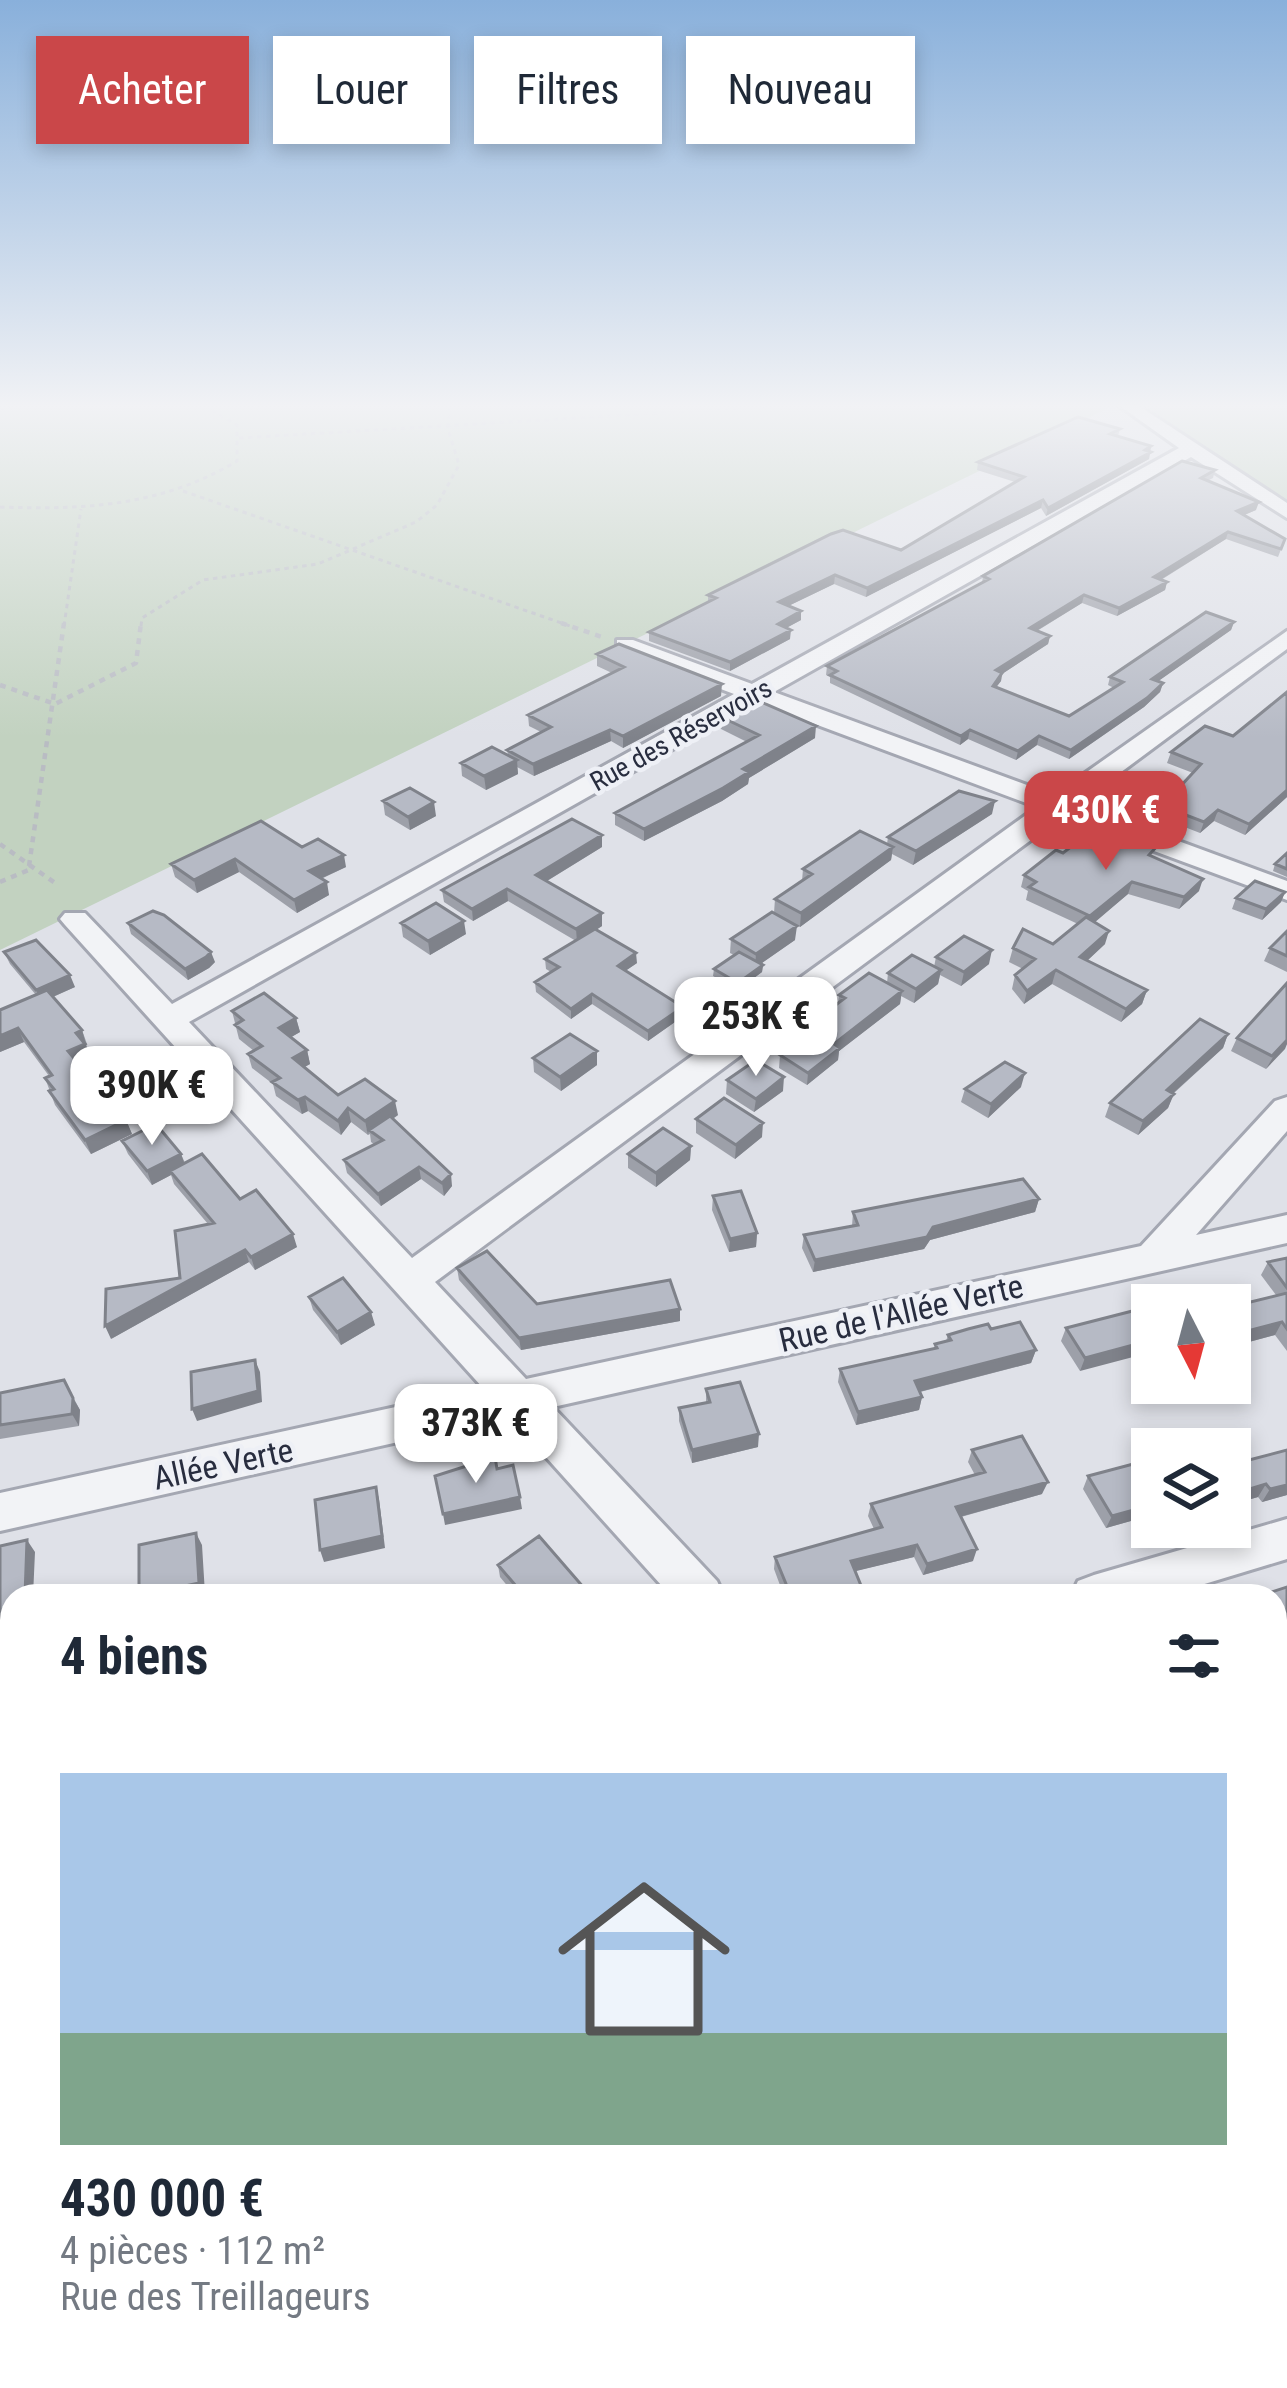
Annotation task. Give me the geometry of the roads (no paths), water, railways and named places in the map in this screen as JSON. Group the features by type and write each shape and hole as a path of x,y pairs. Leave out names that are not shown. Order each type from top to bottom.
{"street":[{"name":"Rue des Réservoirs","path":"169,1019 1073,515"},
{"path":"409,1281 1287,638"},
{"path":"625,645 1287,891"},
{"path":"76,919 690,1584"},
{"path":"1154,1257 1287,1109"},
{"name":"Rue de l'Allée Verte","path":"515,1400 1287,1229"},
{"name":"Allée Verte","path":"0,1512 515,1400"},
{"path":"1135,1584 1287,1540"}]}
